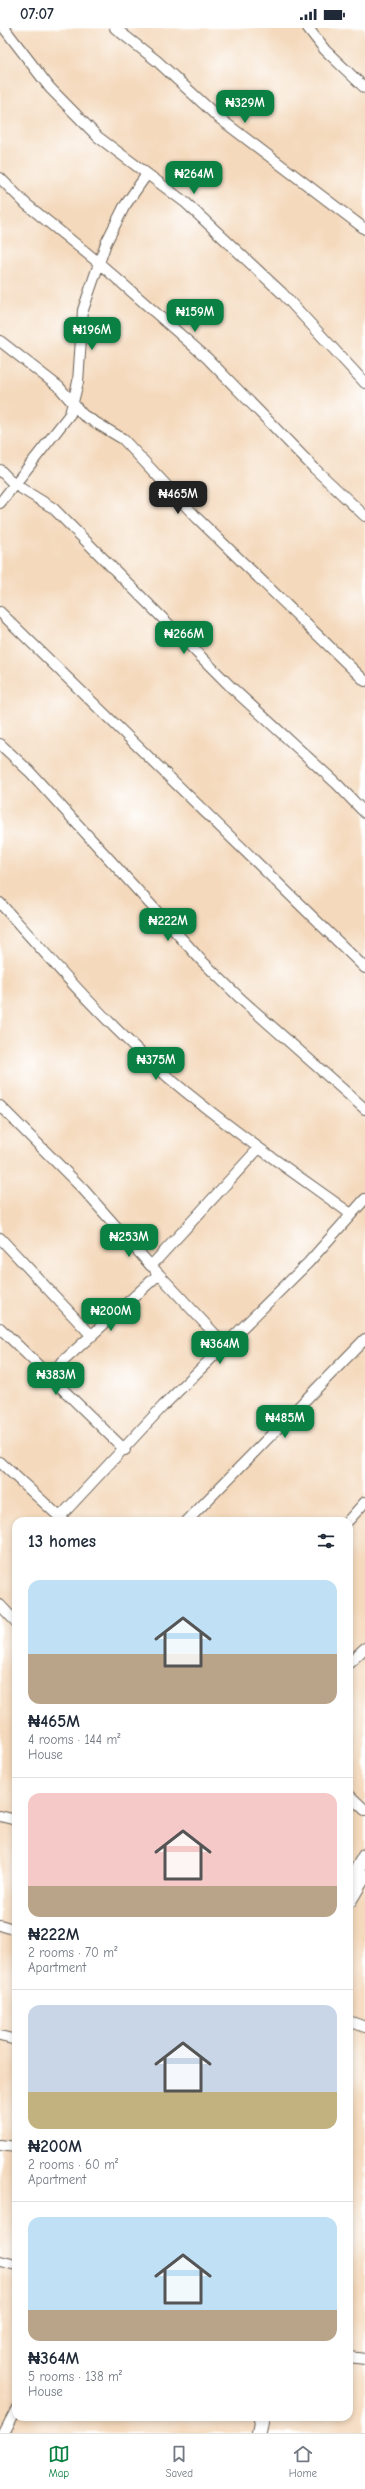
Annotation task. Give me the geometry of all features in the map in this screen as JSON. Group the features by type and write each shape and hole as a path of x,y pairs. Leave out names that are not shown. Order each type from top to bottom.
{"main road":[{"path":"353,1877 365,1856"},
{"path":"353,1894 365,1874"},
{"path":"259,2433 261,2421"},
{"path":"267,2433 269,2421"}],"street":[{"path":"4,28 50,88 74,114 105,144 186,202 234,246 282,293 365,383"},
{"path":"115,28 158,62 219,118 365,229"},
{"path":"308,28 326,50 365,88"},
{"path":"0,503 63,425 74,404 78,382 83,310 99,263 124,207 147,174"},
{"path":"0,178 31,208 99,263 207,358 315,469 365,516"},
{"path":"0,341 59,387 83,415 123,439 197,518 365,681"},
{"path":"0,470 14,484 53,508 231,687 365,813"},
{"path":"0,612 365,968"},
{"path":"0,744 30,772 201,960 242,1000 365,1109"},
{"path":"0,903 78,989 140,1051 192,1096 259,1148 351,1214"},
{"path":"0,1106 82,1189 225,1345"},
{"path":"151,1266 259,1148"},
{"path":"64,1517 163,1406 308,1263 365,1199"},
{"path":"0,1238 92,1336"},
{"path":"49,1374 159,1274"},
{"path":"0,1328 49,1374 125,1450"},
{"path":"191,1517 365,1339"},
{"path":"0,1462 60,1517"},
{"path":"352,1517 365,1502"},
{"path":"0,1605 12,1618"},
{"path":"353,1660 365,1648"},
{"path":"353,1799 365,1810"},
{"path":"0,1816 12,1819"},
{"path":"0,1925 12,1929"},
{"path":"353,2022 365,2027"},
{"path":"0,2036 12,2039"},
{"path":"0,2145 12,2146"},
{"path":"0,2261 12,2264"},
{"path":"353,2358 365,2360"},
{"path":"4,2433 12,2418"}]}
